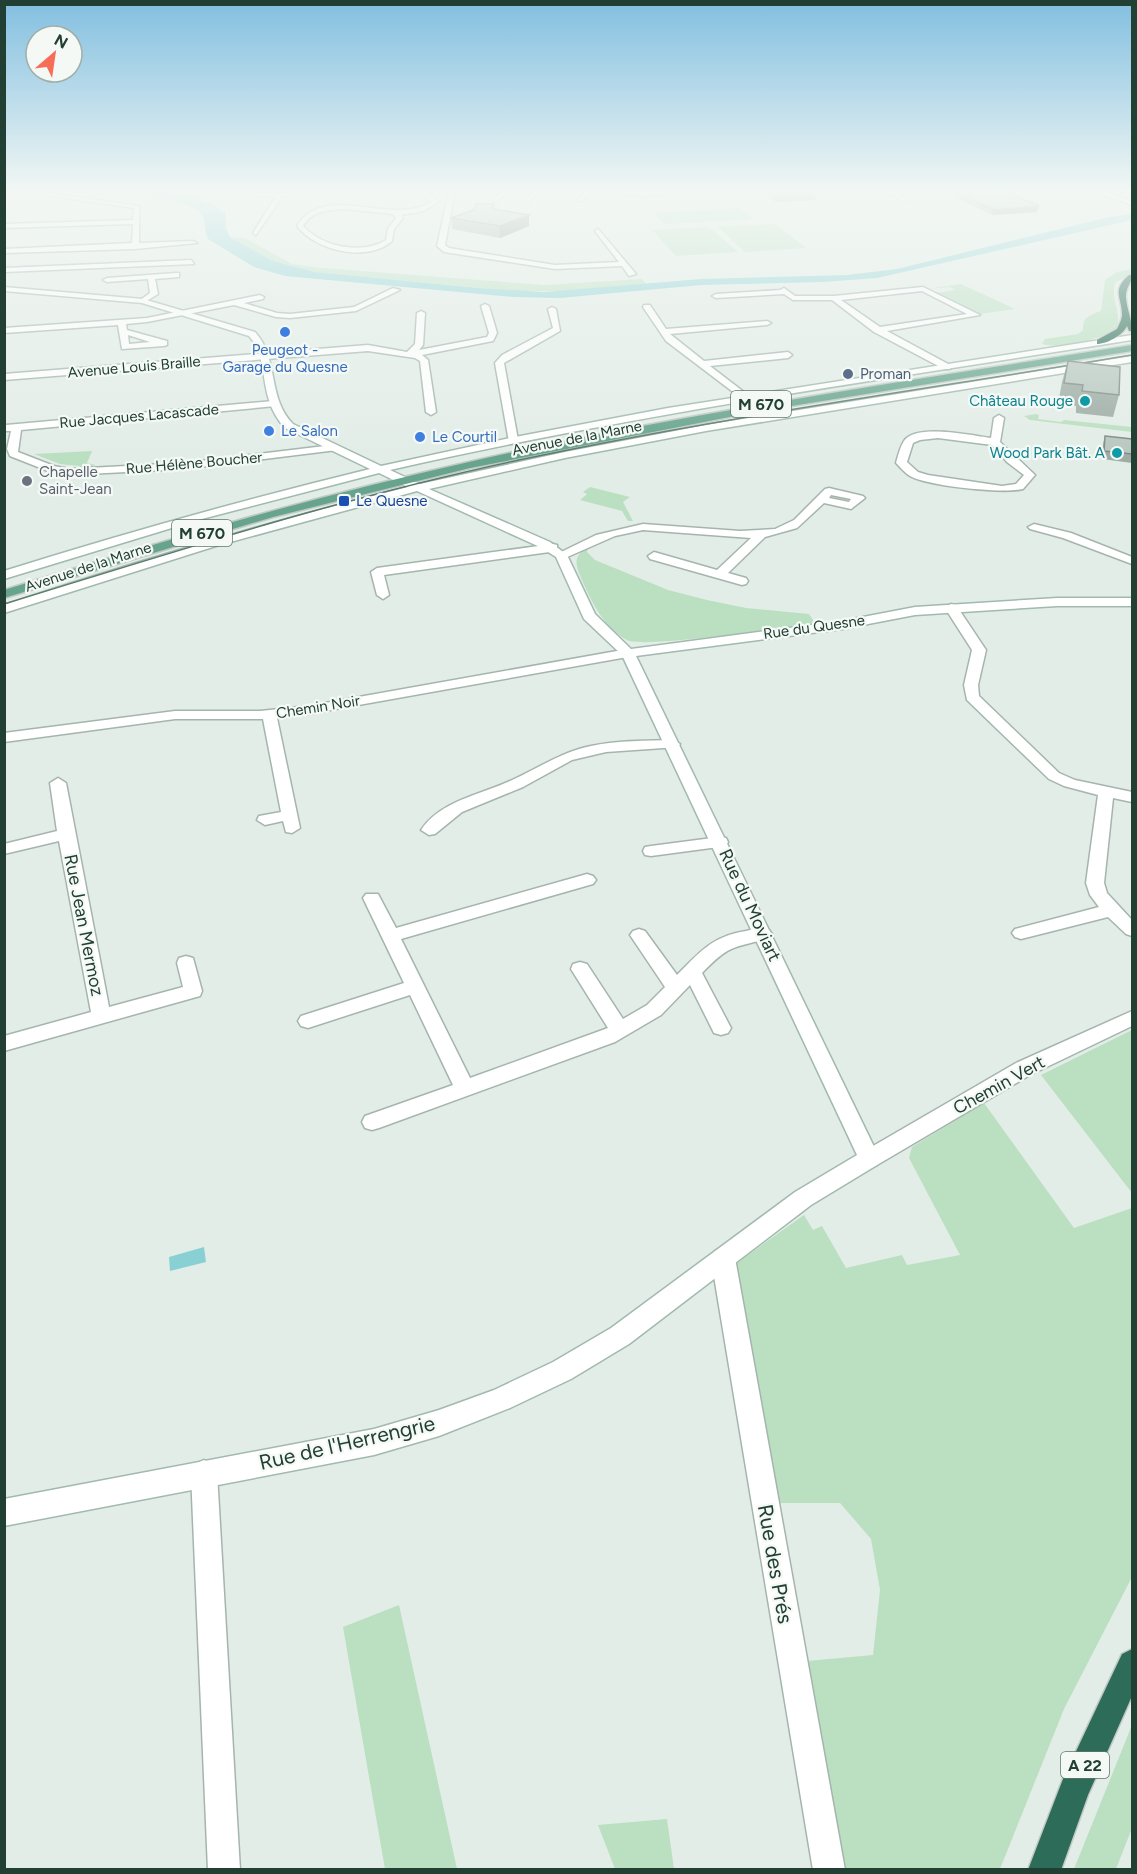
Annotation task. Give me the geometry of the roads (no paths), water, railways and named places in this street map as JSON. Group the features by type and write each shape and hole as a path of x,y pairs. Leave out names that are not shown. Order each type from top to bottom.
{"highway":[{"path":"1131,278 1124,283 1121,290 1126,315 1132,329"},
{"path":"1100,342 1121,330 1126,315"},
{"name":"A 22","path":"1044,1869 1074,1790 1132,1664"}],"main road":[{"name":"Avenue de la Marne","path":"4,588 206,527 397,478 615,429 1132,343"},
{"name":"Avenue de la Marne","path":"4,594 226,526 397,478 643,430 1132,348"}],"street":[{"path":"108,280 130,278"},
{"path":"143,300 154,294 151,278"},
{"path":"4,289 143,300 252,334 259,339 273,404 279,418 378,470 557,551 589,616 628,653"},
{"path":"716,296 785,291 793,298 834,298 923,289 976,315 877,330"},
{"path":"233,302 276,315 290,316 356,309 396,290"},
{"path":"4,331 152,320 260,297"},
{"path":"834,298 877,330 947,367"},
{"name":"Avenue Louis Braille","path":"4,377 368,348 411,354 469,345 490,339 493,333 485,306"},
{"path":"647,307 663,332 748,399"},
{"path":"513,440 499,363 505,357 557,329 552,309"},
{"path":"418,317 419,345 411,354 424,360 431,412"},
{"path":"122,322 125,332"},
{"path":"663,332 767,323"},
{"name":"Avenue de la Marne","path":"4,575 241,505 378,470 513,440 748,399 1132,337"},
{"path":"701,364 788,355"},
{"name":"Avenue de la Marne","path":"4,609 225,540 420,488 565,455 685,432 1132,360"},
{"name":"Rue Jacques Lacascade","path":"4,428 273,404"},
{"path":"995,442 999,418"},
{"name":"Rue Hélène Boucher","path":"17,427 12,449 15,455 52,469 69,472 173,467 333,448"},
{"path":"939,435 995,442 1011,460 1029,473 1029,477 1019,488 1002,489 926,478 915,474 900,463 909,441 919,436 939,435"},
{"path":"383,595 377,572 557,551 602,536 636,528 668,527 762,534 794,525 821,499"},
{"path":"1034,527 1067,535 1132,561"},
{"path":"719,574 762,534"},
{"path":"654,556 742,581"},
{"name":"Rue du Quesne","path":"628,653 842,625 905,612 1073,602 1132,602"},
{"path":"951,608 980,654 970,689 972,697 1054,776 1070,783 1132,797"},
{"name":"Chemin Noir","path":"4,738 175,715 269,715 340,705 628,653"},
{"name":"Rue du Moviart","path":"628,653 720,842 868,1159"},
{"path":"265,820 290,821 269,715"},
{"path":"429,830 445,814 460,805 521,782 569,756 612,747 673,744"},
{"name":"Rue Jean Mermoz","path":"58,783 101,1016"},
{"path":"1106,792 1095,876 1099,895 1132,930"},
{"name":"Rue Jean Mermoz","path":"4,849 66,834"},
{"path":"651,852 720,842"},
{"path":"391,936 587,880"},
{"path":"372,897 465,1089"},
{"path":"1021,933 1111,910"},
{"path":"372,1122 585,1047 620,1031 644,1017 708,954 726,942 763,934"},
{"path":"639,935 676,988"},
{"name":"Rue Jean Mermoz","path":"4,1044 193,991 186,963"},
{"path":"580,969 620,1031"},
{"path":"691,970 721,1028"},
{"path":"309,1021 415,986"},
{"name":"Chemin Vert","path":"868,1159 1023,1069 1132,1018"},
{"name":"Rue de l'Herrengrie","path":"4,1513 396,1437 460,1417 506,1398 560,1371 606,1344 804,1196 868,1159"},
{"name":"Rue des Prés","path":"723,1258 829,1869"},
{"path":"204,1473 216,1748 224,1869"}],"water":[{"path":"312,278 381,278 544,292 701,279 871,278 701,285 560,298 514,297"},
{"path":"204,1247 206,1262 170,1271 169,1257"}],"tram line":[{"path":"4,604 324,508 519,460 672,430 1132,355"}],"place":[{"name":"Peugeot - Garage du Quesne","path":"285,332"},
{"name":"Proman","path":"848,374"},
{"name":"Château Rouge","path":"1085,401"},
{"name":"Le Salon","path":"269,431"},
{"name":"Le Courtil","path":"420,437"},
{"name":"Wood Park Bât. A","path":"1117,453"},
{"name":"Chapelle Saint-Jean","path":"27,481"},
{"name":"Le Quesne","path":"344,501"}]}
